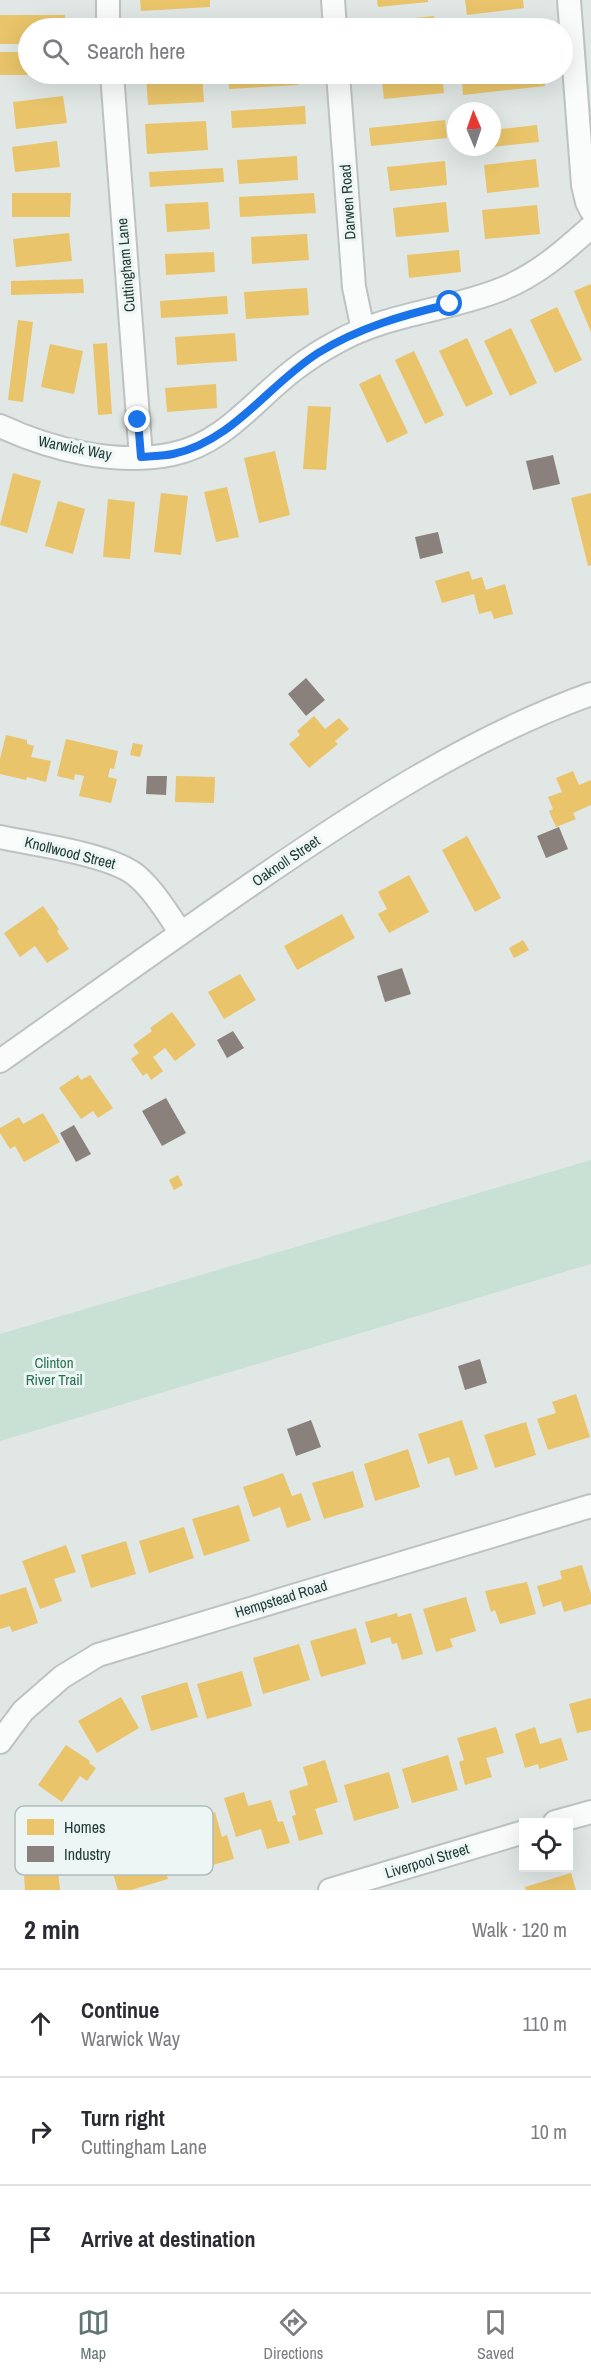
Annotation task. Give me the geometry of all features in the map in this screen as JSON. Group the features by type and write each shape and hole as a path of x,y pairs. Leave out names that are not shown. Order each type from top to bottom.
{"street":[{"path":"108,0 108,18"},
{"path":"333,0 334,18"},
{"path":"568,0 569,18"},
{"path":"573,62 583,185 591,210"},
{"name":"Cuttingham Lane","path":"113,84 141,457"},
{"name":"Darwen Road","path":"339,84 354,287 363,330"},
{"name":"Warwick Way","path":"0,426 41,444 99,456 141,457 172,454 216,437 233,425 294,369 339,341 393,319 501,289 542,269 560,256 591,227"},
{"name":"Oaknoll Street","path":"0,1061 295,854 394,792 531,717 591,694"},
{"name":"Knollwood Street","path":"0,837 104,859 125,867 138,876 150,889 181,933"},
{"name":"Hempstead Road","path":"0,1742 23,1710 62,1677 98,1655 591,1506"},
{"path":"569,1818 591,1812"},
{"name":"Liverpool Street","path":"330,1890 519,1833"}],"green space":[{"name":"Clinton River Trail","path":"591,1160 591,1264 0,1441 0,1334"}],"building: Homes":[{"path":"140,0 210,0 210,7 141,11"},
{"path":"377,0 428,0 428,2 378,7"},
{"path":"465,0 523,0 524,8 467,15"},
{"path":"0,15 65,15 65,18 18,18 18,44 0,44"},
{"path":"0,52 18,52 18,75 0,75"},
{"path":"147,84 203,84 204,102 148,105"},
{"path":"229,84 298,85 229,89"},
{"path":"382,84 443,84 444,93 384,99"},
{"path":"462,84 545,84 545,86 463,95"},
{"path":"63,96 67,123 16,129 13,102"},
{"path":"305,106 306,124 232,128 231,111"},
{"path":"445,120 447,138 371,146 369,128"},
{"path":"206,121 208,150 147,154 145,124"},
{"path":"537,125 539,142 501,146 501,129"},
{"path":"57,141 60,167 15,172 12,147"},
{"path":"297,156 298,180 239,184 237,160"},
{"path":"536,159 539,187 487,193 484,165"},
{"path":"445,161 447,185 390,191 387,167"},
{"path":"223,168 224,182 150,187 149,172"},
{"path":"12,193 71,193 70,217 12,217"},
{"path":"314,193 316,213 240,217 239,197"},
{"path":"208,202 210,229 167,232 165,204"},
{"path":"446,202 449,232 396,237 393,208"},
{"path":"537,205 540,234 485,239 482,210"},
{"path":"69,233 72,261 16,267 13,239"},
{"path":"307,234 309,260 252,264 251,237"},
{"path":"459,250 461,272 409,278 407,255"},
{"path":"214,252 215,272 166,275 165,254"},
{"path":"83,279 84,293 11,295 11,281"},
{"path":"591,284 591,332 574,291"},
{"path":"307,288 309,315 246,319 244,292"},
{"path":"227,296 228,314 161,318 160,301"},
{"path":"557,307 582,360 555,373 530,320"},
{"path":"18,320 33,322 23,402 8,400"},
{"path":"511,328 537,383 510,396 484,341"},
{"path":"235,333 237,361 177,365 175,337"},
{"path":"467,338 493,394 466,407 439,351"},
{"path":"107,343 112,414 98,415 93,344"},
{"path":"50,344 83,351 74,394 41,387"},
{"path":"414,351 444,415 425,424 395,360"},
{"path":"380,374 408,433 387,443 359,384"},
{"path":"216,384 217,408 167,412 165,388"},
{"path":"308,406 331,407 326,470 303,469"},
{"path":"275,451 290,515 259,523 244,458"},
{"path":"13,473 41,481 27,533 0,525"},
{"path":"227,487 239,537 216,542 204,492"},
{"path":"161,493 188,496 181,555 154,552"},
{"path":"591,493 591,565 588,566 571,498"},
{"path":"108,499 135,502 130,559 103,557"},
{"path":"58,501 85,509 73,554 45,546"},
{"path":"469,571 472,580 482,577 486,590 505,584 513,614 494,619 491,611 479,614 474,594 442,603 435,581"},
{"path":"314,716 325,729 339,718 349,729 335,741 338,744 309,768 289,744 300,735 297,731"},
{"path":"6,735 27,740 27,744 34,746 31,757 51,761 46,782 0,774 0,759"},
{"path":"66,739 118,751 114,769 110,768 108,777 117,779 111,803 79,796 84,776 75,774 74,780 57,776"},
{"path":"133,743 143,745 140,757 130,755"},
{"path":"573,771 579,785 591,780 591,805 573,813 576,819 556,827 549,811 553,809 548,797 562,792 556,778"},
{"path":"176,776 215,777 214,803 175,802"},
{"path":"467,836 501,898 475,912 442,850"},
{"path":"409,875 429,912 389,933 378,914 387,909 378,892"},
{"path":"43,906 69,949 47,963 35,946 20,957 4,933"},
{"path":"342,914 355,938 297,970 284,946"},
{"path":"523,940 529,950 514,958 509,948"},
{"path":"240,974 256,1000 224,1019 208,992"},
{"path":"172,1012 196,1045 175,1061 165,1048 153,1057 163,1071 151,1080 147,1073 143,1076 131,1059 139,1053 133,1045 152,1031 150,1028"},
{"path":"78,1075 81,1080 90,1075 113,1108 98,1118 93,1111 81,1119 59,1088"},
{"path":"43,1113 60,1142 24,1162 15,1146 10,1149 0,1133 0,1128 19,1117 23,1124"},
{"path":"178,1175 183,1185 174,1190 169,1180"},
{"path":"576,1394 590,1437 548,1450 537,1419 556,1413 552,1402"},
{"path":"462,1420 478,1469 455,1476 449,1457 428,1464 418,1434"},
{"path":"526,1422 536,1455 495,1468 484,1435"},
{"path":"408,1449 420,1487 375,1501 364,1464"},
{"path":"353,1471 364,1507 324,1519 312,1483"},
{"path":"283,1473 292,1496 301,1493 311,1520 287,1528 280,1507 253,1517 243,1487"},
{"path":"239,1505 250,1541 204,1556 192,1519"},
{"path":"184,1527 194,1558 149,1573 139,1541"},
{"path":"126,1541 136,1574 91,1588 81,1555"},
{"path":"66,1545 76,1572 54,1579 62,1601 40,1609 22,1561"},
{"path":"582,1565 591,1594 591,1604 564,1612 561,1601 543,1607 537,1586 562,1579 560,1571"},
{"path":"527,1582 536,1614 500,1624 495,1610 491,1612 485,1591"},
{"path":"26,1587 38,1623 12,1632 10,1626 0,1629 0,1595"},
{"path":"466,1597 476,1631 450,1639 453,1647 436,1652 423,1609"},
{"path":"397,1613 398,1617 411,1613 423,1654 402,1660 397,1643 392,1644 390,1637 371,1643 365,1622"},
{"path":"356,1628 366,1664 321,1677 310,1641"},
{"path":"299,1644 310,1680 263,1694 253,1658"},
{"path":"242,1671 252,1706 207,1719 197,1684"},
{"path":"187,1682 198,1717 151,1731 141,1696"},
{"path":"121,1697 139,1728 97,1753 78,1721"},
{"path":"591,1698 591,1730 577,1733 569,1704"},
{"path":"496,1727 504,1753 486,1758 492,1777 465,1785 459,1762 464,1760 457,1738"},
{"path":"535,1727 540,1744 561,1738 568,1760 539,1769 538,1764 525,1768 515,1734"},
{"path":"66,1745 90,1761 89,1763 96,1768 87,1781 80,1776 62,1802 38,1785"},
{"path":"448,1755 458,1790 412,1803 402,1769"},
{"path":"325,1760 338,1802 315,1809 323,1834 299,1841 292,1816 296,1815 289,1791 308,1785 303,1767"},
{"path":"389,1772 399,1808 354,1821 344,1785"},
{"path":"244,1792 248,1806 271,1800 278,1822 283,1821 290,1843 267,1849 261,1829 236,1837 224,1798"},
{"path":"215,1812 222,1837 227,1835 234,1859 213,1865 213,1813"},
{"path":"571,1873 576,1890 526,1890 525,1887"},
{"path":"24,1875 58,1875 60,1890 25,1890"},
{"path":"113,1875 167,1875 168,1879 131,1890 118,1890"}],"building: Industry":[{"path":"553,455 560,484 533,490 526,461"},
{"path":"438,532 443,553 420,559 415,537"},
{"path":"306,678 325,700 306,716 288,694"},
{"path":"147,776 167,776 166,795 146,794"},
{"path":"559,827 568,849 546,858 537,836"},
{"path":"402,968 411,994 385,1002 377,976"},
{"path":"233,1031 244,1048 227,1058 217,1040"},
{"path":"166,1098 186,1133 162,1146 142,1111"},
{"path":"74,1125 91,1154 76,1162 60,1133"},
{"path":"480,1359 487,1383 465,1390 458,1366"},
{"path":"311,1420 321,1447 296,1456 287,1429"}],"route":[{"path":"138,420 141,457 172,454 195,447 216,437 233,425 294,369 339,341 393,319 450,304"}]}
